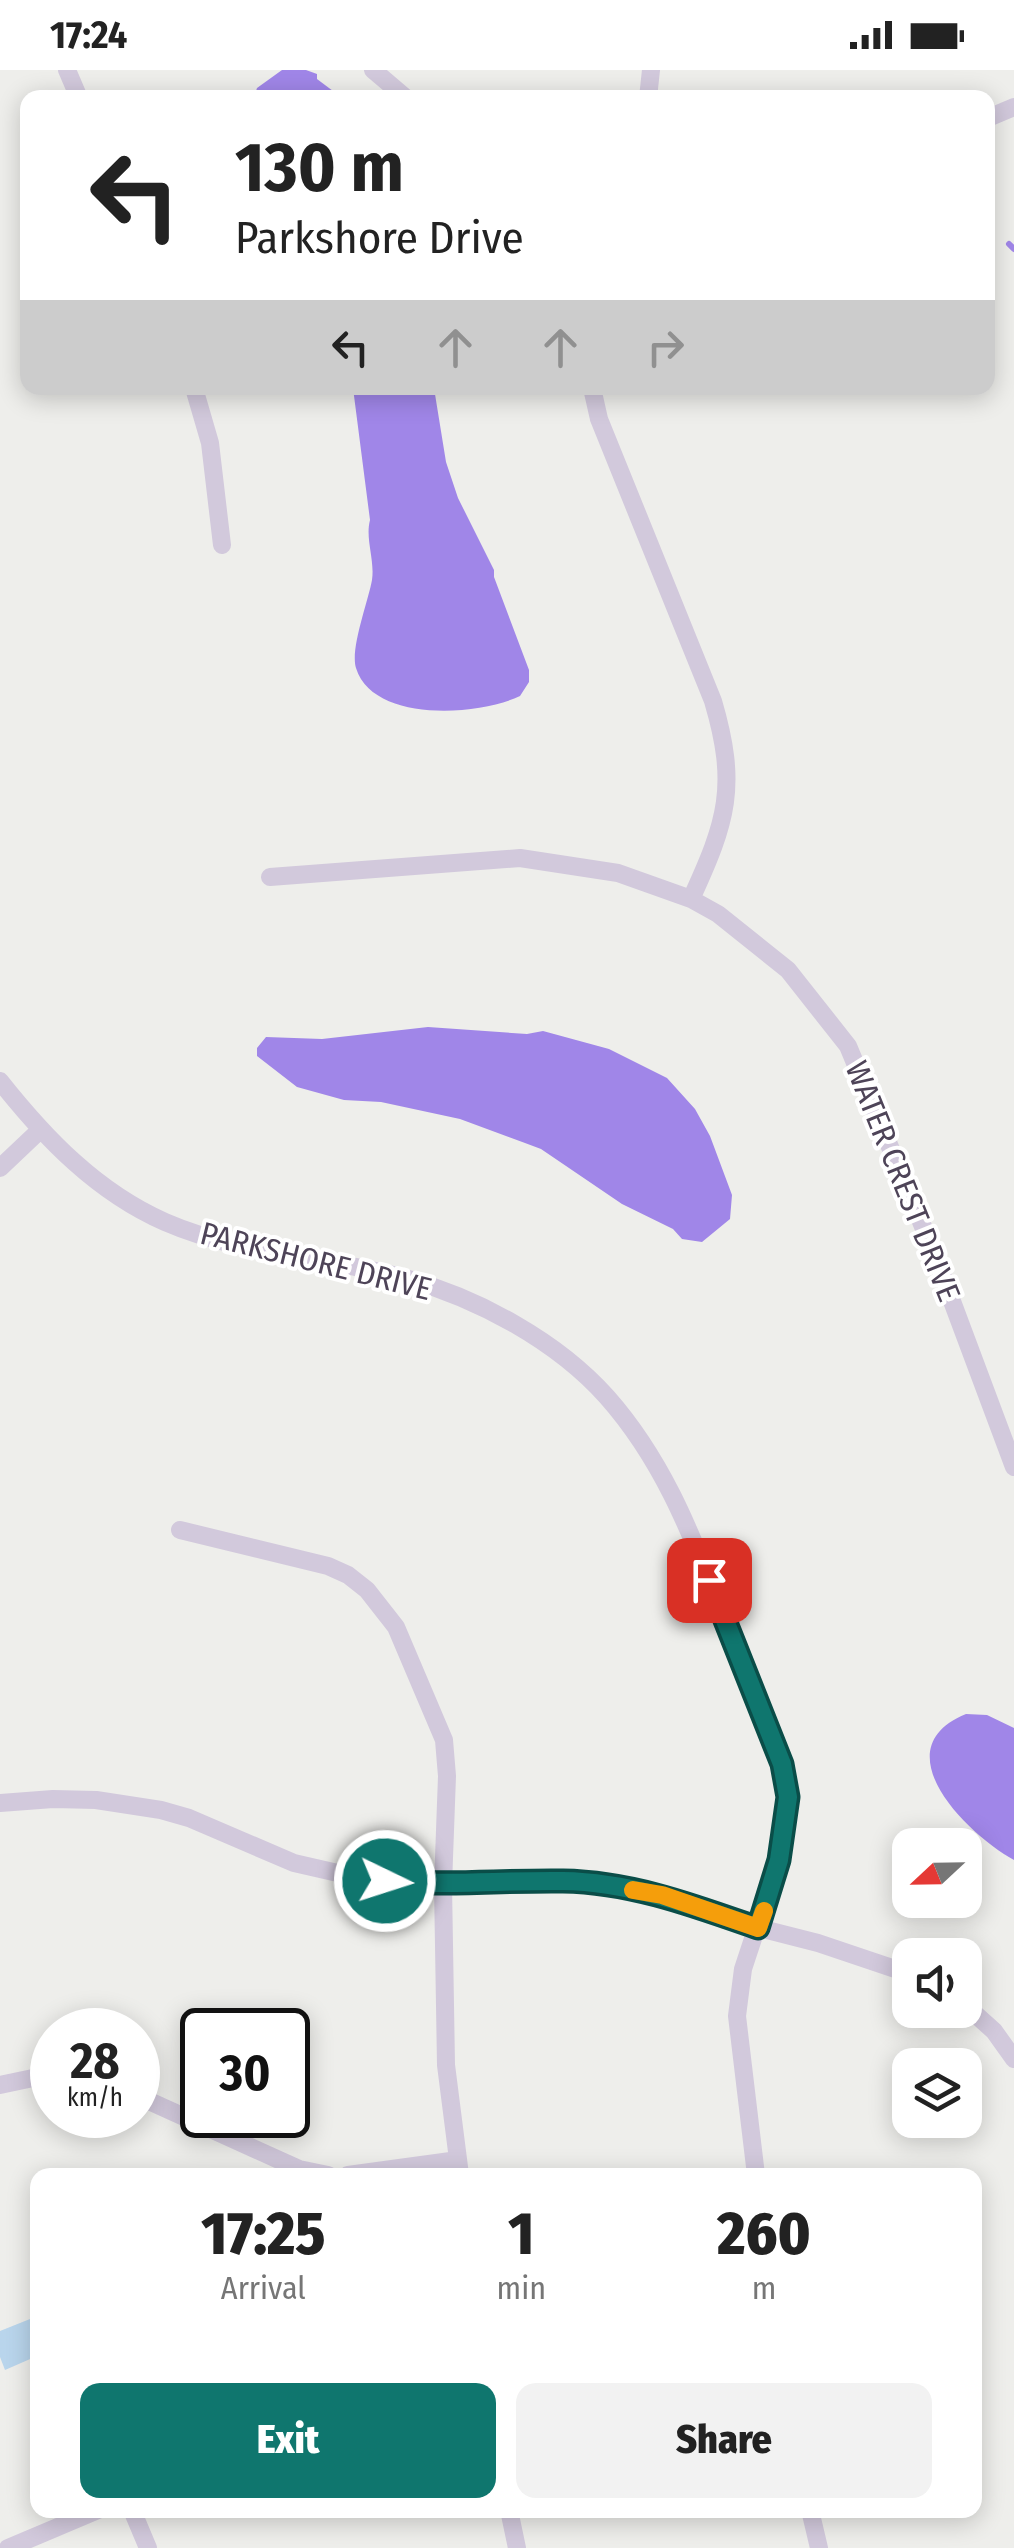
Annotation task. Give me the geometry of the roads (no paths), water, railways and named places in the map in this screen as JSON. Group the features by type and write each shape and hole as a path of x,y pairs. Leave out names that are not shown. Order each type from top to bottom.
{"street":[{"path":"373,70 397,90"},
{"path":"196,395 210,443 222,545"},
{"path":"594,395 600,419 714,701 724,736 728,798 722,823 690,899"},
{"name":"WATER CREST DRIVE","path":"270,877 520,858 618,873 690,899 718,914 788,970 848,1046 934,1253 1014,1466"},
{"name":"PARKSHORE DRIVE","path":"0,1082 39,1131 84,1172 163,1221 228,1244 408,1279 487,1309 560,1356 606,1396 651,1453 680,1506 782,1764 788,1797 779,1860 743,1968 737,2016 755,2168"},
{"path":"0,1168 39,1131"},
{"path":"180,1530 328,1566 348,1575 380,1604 396,1627 444,1740 446,2065 459,2168"},
{"path":"0,1803 96,1800 162,1810 328,1872 443,1885 565,1881 662,1895 892,1968"},
{"path":"982,2020 1014,2059"},
{"path":"0,2085 30,2079"},
{"path":"160,2106 297,2168"},
{"path":"8,2548 79,2518"},
{"path":"135,2518 148,2548"},
{"path":"511,2518 518,2548"},
{"path":"812,2518 819,2548"}],"waterway":[{"path":"1009,244 1014,249"}]}
